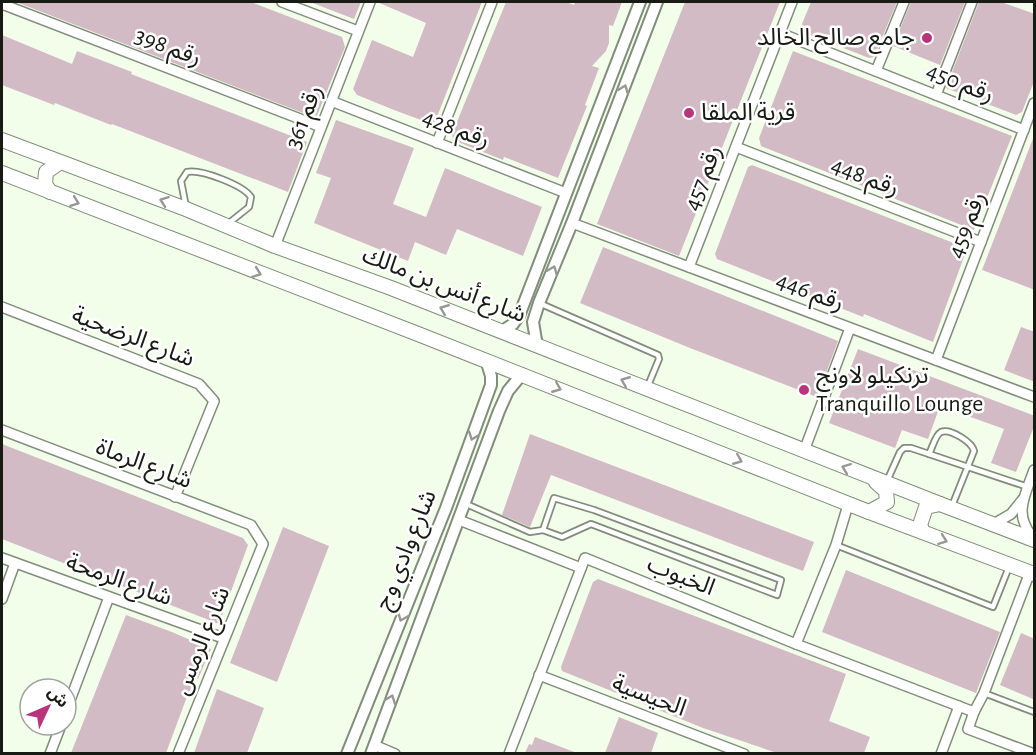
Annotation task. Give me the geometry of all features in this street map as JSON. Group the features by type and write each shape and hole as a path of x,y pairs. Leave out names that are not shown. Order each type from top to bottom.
{"main road":[{"name":"شارع أنس بن مالك","path":"2,140 186,209 275,246 391,288 869,477 1035,540"},
{"path":"50,192 45,184 46,172 59,163"},
{"path":"2,173 522,374 848,504 1032,573"},
{"name":"شارع أنس بن مالك","path":"869,477 886,490 886,502 869,512"},
{"path":"923,532 920,525 926,507 945,506"}],"street":[{"path":"282,2 358,31"},
{"name":"رقم 361","path":"275,246 370,2"},
{"path":"437,143 492,2"},
{"path":"501,332 513,324 519,316 640,2"},
{"path":"537,346 533,322 541,299 657,2"},
{"name":"رقم 457","path":"689,267 792,2"},
{"path":"876,71 904,2"},
{"path":"936,95 972,2"},
{"name":"رقم 398","path":"2,4 321,127"},
{"name":"رقم 450","path":"780,33 1024,130"},
{"name":"رقم 428","path":"331,101 566,193"},
{"name":"رقم 459","path":"936,360 1035,103"},
{"name":"رقم 448","path":"736,147 981,242"},
{"path":"576,166 591,172"},
{"name":"رقم 446","path":"572,224 1035,397"},
{"path":"529,291 528,297 531,301 541,299"},
{"name":"شارع الرضحية","path":"2,307 198,384 214,400 175,497"},
{"path":"804,451 850,328"},
{"name":"شارع وادي وج","path":"347,753 446,508 484,405 492,381 486,360"},
{"name":"شارع وادي وج","path":"372,749 499,411 508,391 522,374"},
{"path":"484,405 499,411"},
{"name":"شارع الرماة","path":"2,430 251,525 263,544"},
{"path":"992,525 1011,514 1023,499 1035,470"},
{"path":"1023,499 1023,522 1035,540"},
{"path":"796,644 836,545 848,504"},
{"path":"459,520 581,568 508,753"},
{"name":"شارع الرمس","path":"177,753 263,544"},
{"name":"شارع الرمحة","path":"2,558 224,638"},
{"name":"الخبوب","path":"581,568 585,558 796,644 974,712"},
{"path":"2,599 15,563"},
{"path":"1032,573 968,729 1034,753"},
{"path":"78,679 109,597"},
{"name":"الحيسية","path":"539,675 744,753"},
{"path":"941,753 959,706"},
{"path":"50,753 56,737"},
{"path":"372,749 395,753"}],"lane":[{"path":"186,209 181,181 187,172 200,172 244,189 251,197 249,207 226,225"},
{"path":"541,299 658,355 659,359 646,389"},
{"path":"929,454 941,432 947,432 973,445 974,451 968,466 945,506"},
{"path":"886,483 900,452 904,448 911,448 1028,487"},
{"path":"464,503 530,532 543,530 562,537 591,524 777,596 781,580 594,510 554,498 543,530"},
{"path":"591,524 594,510"},
{"path":"663,551 668,538"},
{"path":"836,545 993,607 1010,564"},
{"path":"984,693 1035,712"}],"building":[{"path":"16,2 251,2 342,37 345,47 316,118"},
{"path":"310,2 361,2 354,19"},
{"path":"377,2 482,2 435,122 429,123 394,110 357,95 353,89 372,40 413,57 426,23"},
{"path":"506,2 566,2 574,5 575,2 622,2 613,26 609,25 609,43 606,51 592,66 599,68 585,105 587,106 558,178 453,140 452,134"},
{"name":"قرية الملقا","path":"685,2 780,2 679,256 597,224"},
{"path":"811,2 897,2 874,57 869,58 805,33 802,24"},
{"name":"جامع صالح الخالد","path":"911,2 965,2 940,65 893,46"},
{"path":"979,2 1001,2 1035,14 1035,79 1022,112 1016,115 946,88"},
{"path":"2,35 72,64 77,51 307,142 288,192 112,124 2,85"},
{"path":"793,51 1012,136 974,230 761,146 759,138"},
{"path":"336,120 414,148 393,204 426,217 445,168 542,207 523,256 457,229 446,255 415,242 408,261 314,223 331,178 316,173"},
{"path":"1035,136 1035,290 982,270"},
{"path":"752,165 964,247 965,254 933,342 717,259 715,254 748,167"},
{"path":"603,247 838,341 817,397 580,303"},
{"path":"1021,327 1035,332 1035,382 1004,370"},
{"path":"858,349 1035,416 1035,424 1016,472 991,463 1004,429 940,406 928,439 902,430 895,448 829,423"},
{"path":"530,434 814,542 803,571 551,475 530,527 502,515"},
{"path":"2,444 243,538 248,545 219,624 2,539"},
{"path":"283,527 329,546 277,682 230,663"},
{"path":"846,570 1000,632 976,693 822,632"},
{"path":"598,579 846,674 829,721 870,737 864,753 777,753 703,728 562,671 561,667 593,582"},
{"path":"126,615 211,649 198,679 196,678 188,694 166,753 71,753"},
{"path":"1021,633 1035,639 1035,700 1000,685"},
{"path":"217,689 264,708 247,753 194,753"},
{"path":"619,717 658,733 651,753 605,753"},
{"path":"535,737 577,753 525,753"}],"place":[{"name":"جامع صالح الخالد","path":"927,38"},
{"name":"قرية الملقا","path":"689,113"},
{"name":"ترنكيلو لاونج Tranquillo Lounge","path":"804,390"}]}
